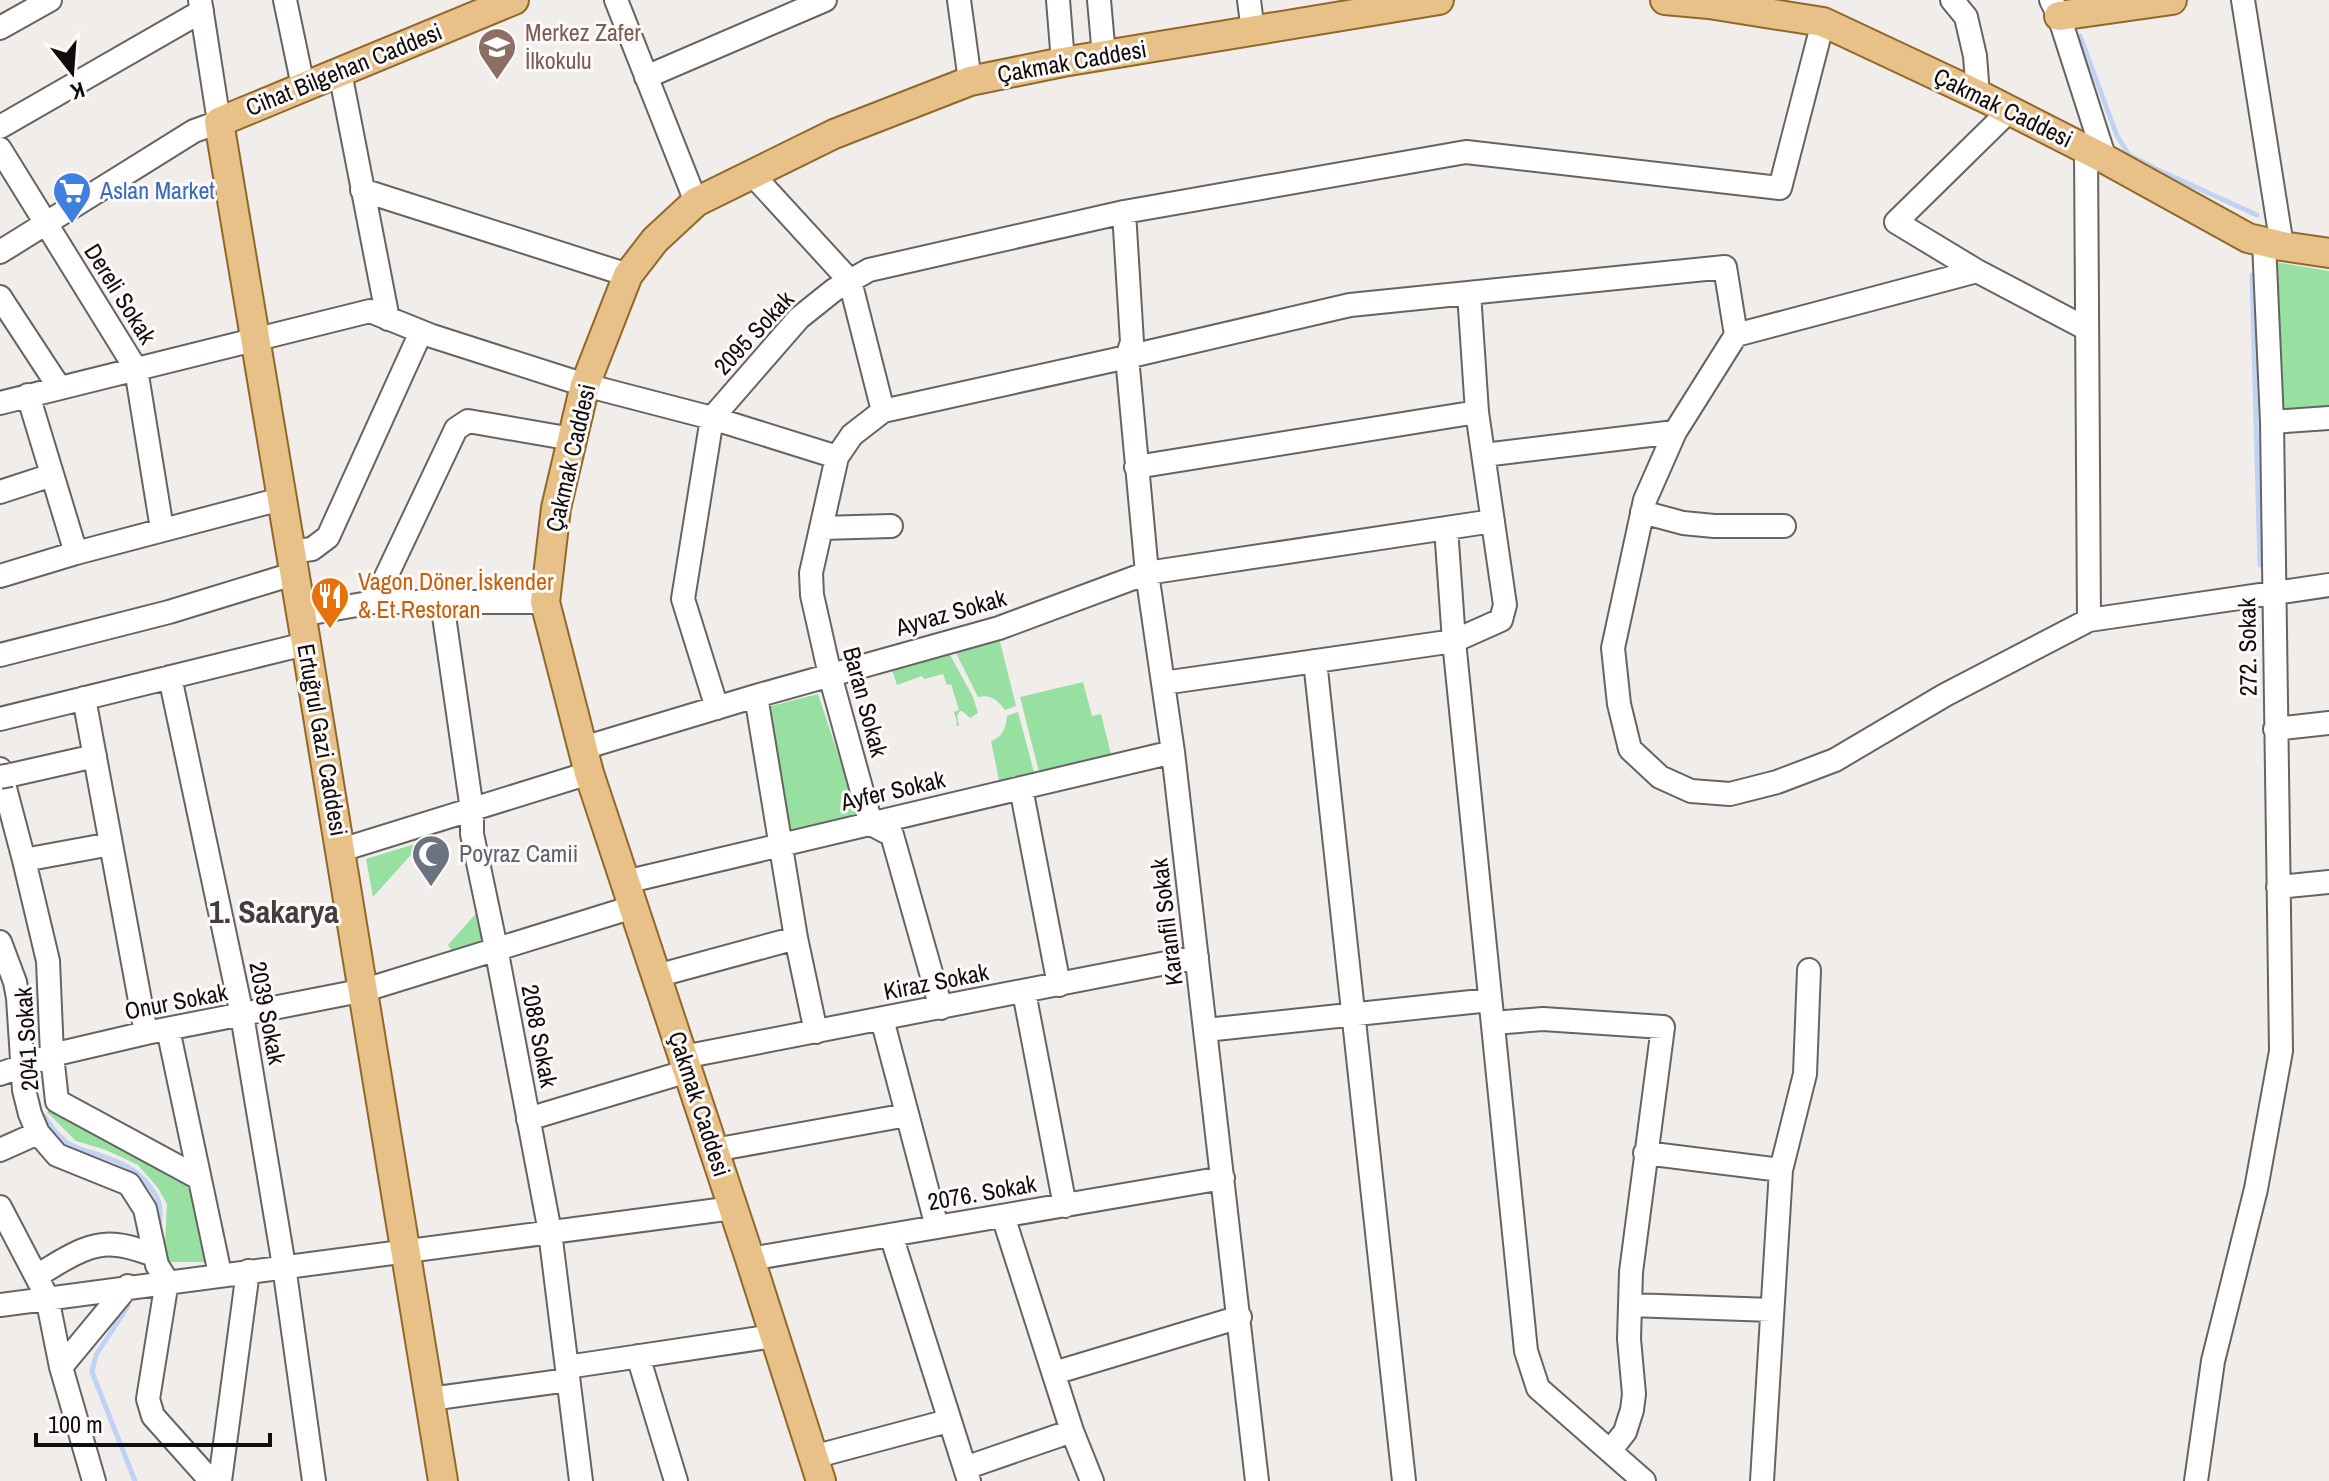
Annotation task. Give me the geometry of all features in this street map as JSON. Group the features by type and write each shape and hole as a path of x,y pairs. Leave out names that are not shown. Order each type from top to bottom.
{"main road":[{"name":"Cihat Bilgehan Caddesi","path":"219,122 514,0"},
{"name":"Çakmak Caddesi","path":"816,1474 750,1259 586,760 545,602 556,508 585,385 628,275 655,240 696,202 834,134 970,81 1063,62 1253,32 1392,4 1439,0"},
{"name":"Çakmak Caddesi","path":"1665,0 1709,2 1823,22 2010,110 2248,238 2329,253"},
{"path":"2055,8 2160,1"},
{"name":"Ertuğrul Gazi Caddesi","path":"219,122 365,990 443,1481"}],"street":[{"path":"0,28 50,0"},
{"path":"285,0 303,86"},
{"path":"616,0 696,202"},
{"path":"646,77 825,0"},
{"path":"959,0 970,81"},
{"path":"1058,0 1063,62"},
{"path":"1099,0 1104,56"},
{"path":"1249,0 1253,32"},
{"path":"1952,0 1966,17 1975,56 1978,95"},
{"name":"272. Sokak","path":"2196,1481 2213,1361 2256,1189 2281,1051 2273,593 2273,244 2243,0"},
{"path":"0,127 201,6"},
{"name":"Ertuğrul Gazi Caddesi","path":"201,6 219,122"},
{"path":"2055,8 2096,154 2087,329 2089,620"},
{"name":"2095 Sokak","path":"712,418 799,318 834,290 869,270 1124,212 1466,152 1780,188 1823,22"},
{"path":"340,72 388,319"},
{"path":"2010,110 1896,222 1977,271 2087,329"},
{"path":"0,252 194,131 219,122"},
{"name":"Dereli Sokak","path":"2,157 136,369 162,529"},
{"path":"752,174 850,281 883,411 1350,305 1725,267 1736,335 1675,432 1645,500 1613,648 1619,704 1630,749 1660,777 1691,791 1730,794 1777,782 1835,760 1945,695 2089,620 2329,585"},
{"path":"362,190 628,275"},
{"name":"Karanfil Sokak","path":"1124,212 1132,342 1127,357 1147,573 1173,752 1257,1481"},
{"path":"1736,335 1977,271"},
{"path":"1163,683 1454,641 1501,620 1505,605 1477,412 1469,293"},
{"path":"0,297 59,387"},
{"path":"0,403 370,311 421,332 585,385 712,418 837,457"},
{"path":"0,655 169,612 292,563 328,537 421,332"},
{"path":"28,395 76,553"},
{"name":"Baran Sokak","path":"883,411 852,435 837,457 811,573 812,595 830,675 871,824 892,835 941,1008"},
{"path":"1136,467 1477,412"},
{"path":"712,418 683,599 717,708"},
{"path":"2272,422 2329,418"},
{"path":"374,602 456,429 468,421 572,439"},
{"path":"1484,455 1675,432"},
{"path":"0,492 52,475"},
{"path":"0,576 162,529 281,499"},
{"path":"1642,512 1683,523 1784,526"},
{"name":"Ayvaz Sokak","path":"341,850 472,810 717,708 999,628 1147,573 1493,521"},
{"path":"821,528 891,526"},
{"path":"1446,528 1454,641 1526,1351 1538,1388 1620,1465 1644,1481"},
{"path":"300,615 374,602 545,602"},
{"name":"2088 Sokak","path":"442,602 472,810 472,834 550,1232 581,1481"},
{"path":"0,719 305,644"},
{"path":"1315,661 1404,1481"},
{"name":"2039 Sokak","path":"170,677 242,1015 284,1266 314,1481"},
{"path":"756,696 796,938 816,1032"},
{"path":"84,698 111,844 157,1031 199,1178 220,1274"},
{"path":"2275,729 2329,723"},
{"name":"Ayfer Sokak","path":"496,948 629,895 781,845 1173,752"},
{"path":"4,774 95,756"},
{"name":"2041 Sokak","path":"4,774 48,961 57,1101 199,1178"},
{"path":"1021,788 1059,985"},
{"path":"24,860 111,844"},
{"path":"2278,887 2329,882"},
{"path":"656,976 796,938"},
{"path":"0,942 15,982 9,1003 24,1064 24,1090 38,1133 57,1155 129,1184 145,1209 157,1265 167,1281 148,1399 153,1416 211,1481"},
{"name":"Onur Sokak","path":"0,1074 52,1055 365,990 496,948"},
{"name":"Kiraz Sokak","path":"528,1119 686,1064 816,1032 1197,957"},
{"path":"1762,1481 1781,1170 1805,1074 1809,970"},
{"path":"1024,992 1065,1206"},
{"path":"1206,1030 1490,1000"},
{"path":"882,1019 937,1227"},
{"path":"1493,1023 1543,1019 1663,1027 1631,1272 1629,1339 1634,1394 1620,1465"},
{"path":"714,1150 907,1115"},
{"path":"0,1150 38,1133"},
{"path":"1645,1153 1781,1170"},
{"name":"2076. Sokak","path":"750,1259 1223,1178"},
{"path":"0,1207 47,1297 61,1367 94,1481"},
{"path":"0,1305 733,1208"},
{"path":"1003,1216 1072,1431 1092,1481"},
{"path":"891,1235 967,1475 1072,1431"},
{"path":"36,1276 94,1246 123,1246 154,1255"},
{"path":"220,1481 248,1271"},
{"path":"61,1367 128,1286"},
{"path":"1630,1305 1772,1310"},
{"path":"1054,1373 1240,1317"},
{"path":"430,1399 568,1374 638,1356 774,1336"},
{"path":"638,1356 676,1481"},
{"path":"816,1474 948,1421"}],"green space":[{"path":"2275,262 2329,271 2329,408 2281,408"},
{"path":"999,638 1016,706 1005,710 993,699 978,697 955,651"},
{"path":"949,653 973,697 978,713 970,718 960,711 957,716 959,725 956,726 954,712 959,710 951,684 947,685 943,674 924,679 922,676 897,685 892,670"},
{"path":"1083,682 1092,716 1101,714 1111,754 1039,772 1020,697"},
{"path":"818,694 858,814 856,819 786,832 771,706"},
{"path":"1018,712 1035,776 1000,785 991,741 1003,731 1007,716"},
{"path":"415,844 417,848 373,897 366,859"},
{"path":"480,909 486,936 481,943 452,951 448,945"},
{"path":"60,1106 193,1183 211,1262 164,1262 167,1204 158,1188 138,1165 106,1150 76,1141 47,1112"}],"waterway":[{"path":"2080,36 2117,136 2129,155 2257,215"},
{"path":"2252,275 2260,565"},
{"path":"44,1116 69,1144 120,1163 149,1185 159,1202 157,1230"},
{"path":"128,1306 96,1355 92,1372 135,1481"}],"place":[{"name":"Merkez Zafer İlkokulu","path":"497,81"},
{"name":"Aslan Market","path":"72,225"},
{"name":"Vagon Döner İskender & Et Restoran","path":"330,630"},
{"name":"Poyraz Camii","path":"431,888"}],"district":[{"name":"1. Sakarya","path":"274,912"}]}
